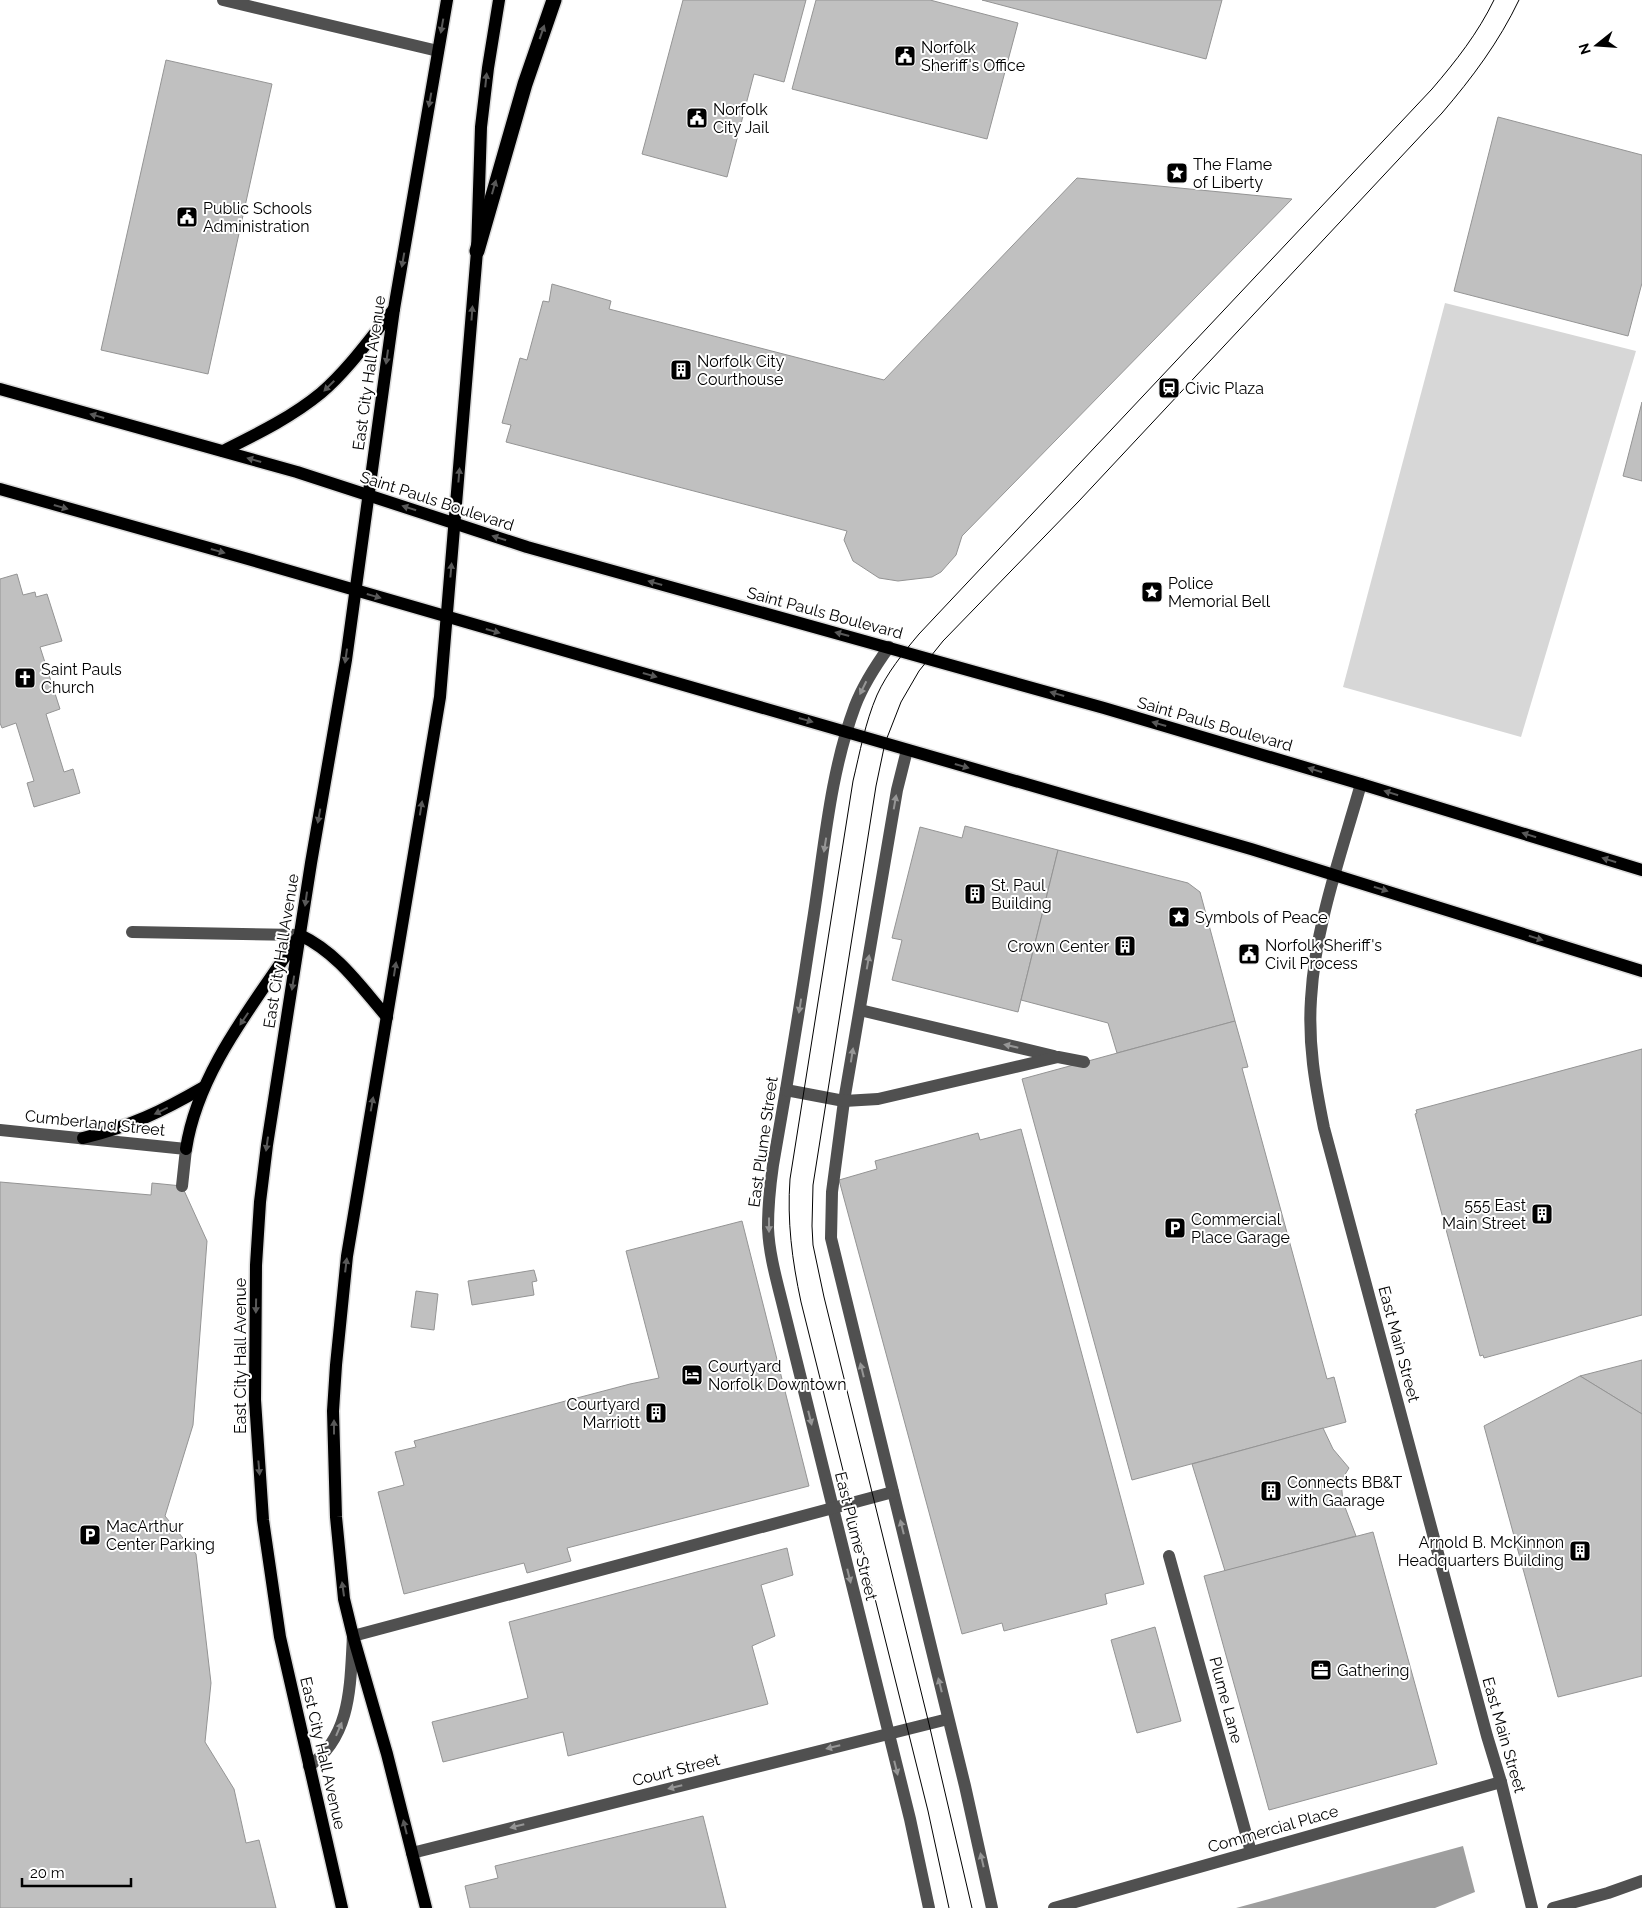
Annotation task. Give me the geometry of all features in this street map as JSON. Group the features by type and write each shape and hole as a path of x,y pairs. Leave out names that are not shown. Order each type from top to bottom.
{"highway":[{"path":"476,251 525,84 554,0"}],"main road":[{"name":"East City Hall Avenue","path":"342,1908 280,1638 263,1520 255,1400 256,1265 260,1202 267,1145 346,660 394,308 447,0"},
{"path":"426,1908 387,1754 344,1599 336,1517 334,1411 336,1365 351,1229 440,697 476,251 481,127 499,0"},
{"path":"223,451 266,430 323,391 337,377 394,308"},
{"name":"Saint Pauls Boulevard","path":"0,389 298,472 527,547 889,647 1361,784 1642,870"},
{"path":"0,490 847,732 1334,875 1642,971"},
{"path":"186,1149 188,1135 204,1087 224,1049 300,935 331,954 387,1017"},
{"path":"83,1138 120,1129 153,1116 204,1087"}],"street":[{"path":"223,0 438,52"},
{"name":"East Plume Street","path":"889,647 874,668 864,687 841,752 831,802 771,1180 768,1230 780,1294 910,1819 929,1908"},
{"path":"907,750 897,790 844,1101 833,1184 831,1238 992,1908"},
{"name":"East Main Street","path":"1361,784 1334,875 1313,972 1311,1029 1314,1079 1327,1138 1487,1736 1501,1782 1532,1908"},
{"path":"132,932 300,935"},
{"path":"860,1010 1084,1062"},
{"path":"786,1090 844,1101 887,1098 1058,1057"},
{"name":"Cumberland Street","path":"0,1130 186,1149"},
{"path":"182,1186 186,1149"},
{"path":"309,1766 318,1760 335,1740 345,1717 353,1636 893,1492"},
{"name":"Plume Lane","path":"1169,1556 1251,1852"},
{"name":"Court Street","path":"412,1853 948,1719"},
{"name":"Commercial Place","path":"1054,1908 1501,1782"},
{"path":"1553,1908 1608,1893 1642,1881"}],"shaded area":[{"path":"1445,303 1636,351 1521,737 1343,687"},
{"path":"1463,1846 1475,1892 1435,1908 1236,1908"}],"building":[{"name":"Norfolk City Jail","path":"683,0 806,0 784,82 754,74 727,177 642,154"},
{"name":"Norfolk Sheriff's Office","path":"816,0 930,0 1018,23 987,139 792,89"},
{"path":"982,0 1222,0 1206,59"},
{"name":"Public Schools Administration","path":"166,60 272,84 208,374 101,350"},
{"path":"1498,117 1642,155 1642,283 1628,336 1454,291"},
{"name":"Norfolk City Courthouse","path":"1077,178 1292,199 962,536 956,555 941,572 932,577 898,581 879,578 853,561 844,540 847,531 506,442 511,425 502,423 520,358 527,360 543,301 549,302 552,284 611,301 609,309 884,380"},
{"path":"1642,402 1642,481 1623,476"},
{"name":"Saint Pauls Church","path":"17,574 23,595 35,592 36,597 47,594 62,641 40,647 60,709 46,714 64,772 73,769 80,793 34,807 27,783 34,781 16,723 2,728 0,723 0,579"},
{"name":"St. Paul Building","path":"965,826 1058,850 1018,1012 892,980 902,940 892,938 920,827 962,838"},
{"name":"Crown Center","path":"1058,850 1188,883 1200,892 1235,1021 1117,1053 1108,1023 1021,1000"},
{"name":"Commercial Place Garage","path":"1235,1021 1248,1067 1242,1068 1327,1379 1334,1377 1346,1422 1132,1480 1022,1079"},
{"name":"555 East Main Street","path":"1642,1049 1642,1315 1484,1358 1483,1355 1480,1356 1415,1114 1417,1113 1416,1110"},
{"path":"1021,1129 1144,1584 1105,1594 1107,1604 1004,1631 1002,1623 962,1634 839,1180 877,1169 875,1161 978,1133 980,1140"},
{"name":"MacArthur Center Parking","path":"0,1182 151,1195 152,1183 182,1186 207,1241 193,1425 165,1516 196,1554 211,1683 205,1742 234,1789 246,1843 259,1840 276,1908 0,1908"},
{"name":"Courtyard Marriott","path":"742,1221 809,1486 567,1548 571,1561 527,1573 524,1563 404,1594 378,1492 404,1485 395,1452 416,1447 414,1441 659,1378 626,1251"},
{"path":"534,1270 537,1281 532,1282 534,1295 472,1305 468,1281"},
{"path":"416,1291 438,1294 434,1330 411,1327"},
{"path":"1642,1360 1642,1414 1580,1376"},
{"name":"Arnold B. McKinnon Headquarters Building","path":"1580,1376 1642,1414 1642,1676 1558,1697 1484,1426"},
{"name":"Connects BB&T with Gaarage","path":"1323,1428 1333,1449 1349,1468 1341,1481 1343,1502 1356,1536 1225,1571 1192,1464"},
{"name":"Gathering","path":"1373,1532 1437,1764 1269,1810 1204,1576"},
{"path":"787,1548 793,1575 761,1585 775,1636 752,1646 768,1704 568,1756 563,1732 443,1762 432,1722 528,1698 509,1622"},
{"path":"1155,1627 1181,1721 1137,1733 1111,1640"},
{"path":"703,1816 726,1908 470,1908 465,1886 498,1878 495,1866"}],"tram line":[{"path":"949,1908 928,1811 801,1302 795,1271 790,1225 790,1179 853,781 866,727 877,695 886,679 901,656 919,634 1432,89 1466,46 1494,0"},
{"path":"972,1908 813,1245 813,1185 876,786 885,743 901,702 919,671 943,641 1079,501 1442,113 1484,59 1503,30 1519,0"}],"place":[{"name":"Norfolk Sheriff's Office","path":"905,56"},
{"name":"Norfolk City Jail","path":"697,118"},
{"name":"The Flame of Liberty","path":"1177,173"},
{"name":"Public Schools Administration","path":"187,217"},
{"name":"Norfolk City Courthouse","path":"681,370"},
{"name":"Civic Plaza","path":"1169,388"},
{"name":"Police Memorial Bell","path":"1152,592"},
{"name":"Saint Pauls Church","path":"25,678"},
{"name":"St. Paul Building","path":"975,894"},
{"name":"Symbols of Peace","path":"1179,917"},
{"name":"Crown Center","path":"1125,946"},
{"name":"Norfolk Sheriff's Civil Process","path":"1249,954"},
{"name":"555 East Main Street","path":"1542,1214"},
{"name":"Commercial Place Garage","path":"1175,1228"},
{"name":"Courtyard Norfolk Downtown","path":"692,1375"},
{"name":"Courtyard Marriott","path":"656,1413"},
{"name":"Connects BB&T with Gaarage","path":"1271,1491"},
{"name":"MacArthur Center Parking","path":"90,1535"},
{"name":"Arnold B. McKinnon Headquarters Building","path":"1580,1551"},
{"name":"Gathering","path":"1321,1670"}]}
